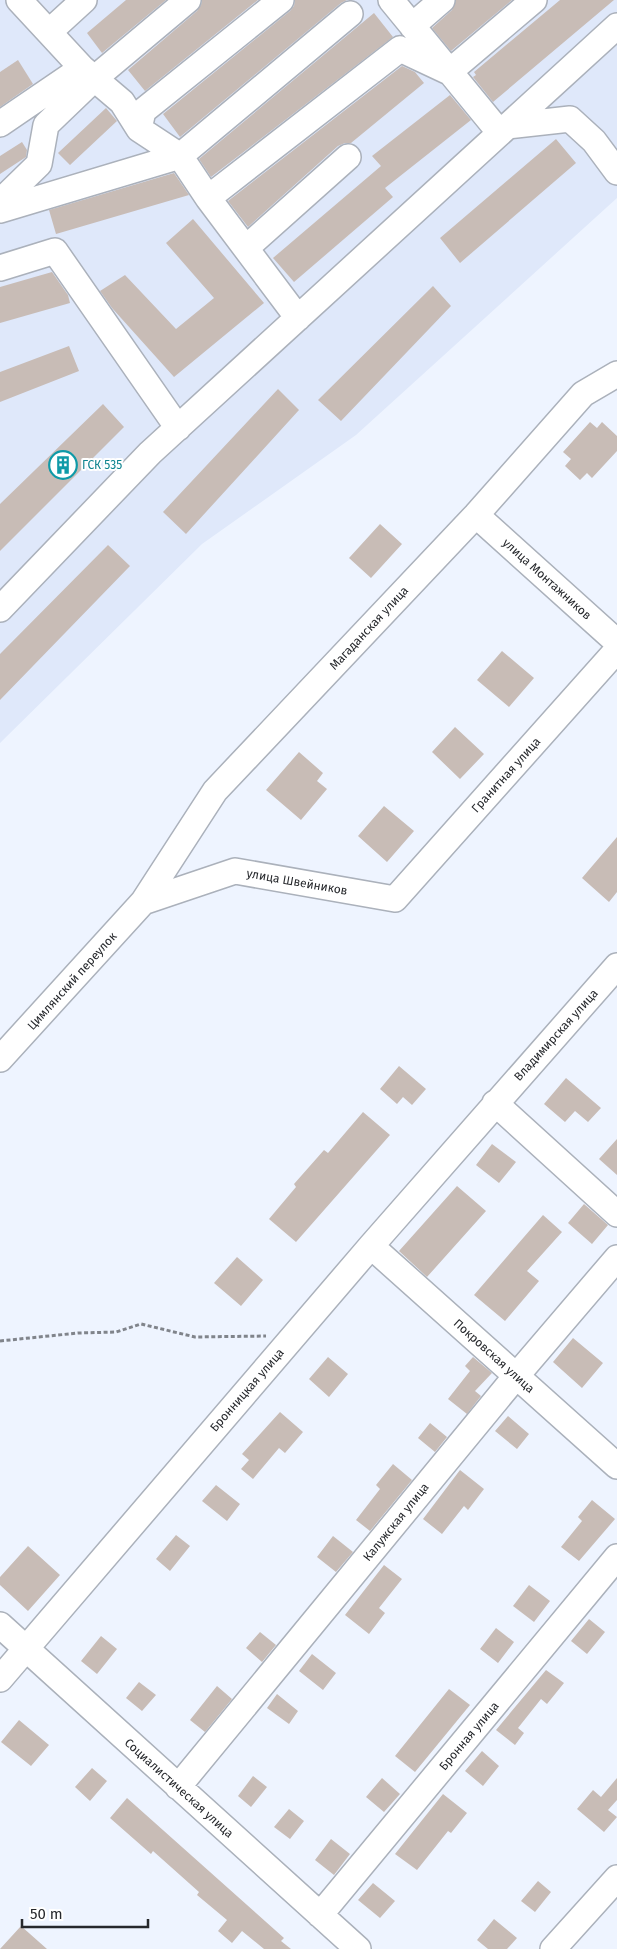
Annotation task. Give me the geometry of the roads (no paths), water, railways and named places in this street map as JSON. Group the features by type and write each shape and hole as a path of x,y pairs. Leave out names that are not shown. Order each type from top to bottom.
{"street":[{"path":"49,32 84,0"},
{"path":"0,124 89,73 188,0"},
{"path":"139,129 143,111 281,0"},
{"path":"391,0 449,72 503,130"},
{"path":"412,26 442,0"},
{"path":"449,72 534,0"},
{"path":"21,1 89,73 122,102 139,129 180,156 208,198 298,318"},
{"path":"0,210 180,156 350,14"},
{"path":"0,609 150,453 617,26"},
{"path":"208,198 400,49 449,72"},
{"path":"0,202 39,164 46,125 89,73"},
{"path":"503,130 570,119 594,141 617,172"},
{"path":"246,248 348,157"},
{"path":"0,268 55,251 178,428"},
{"name":"Магаданская улица","path":"143,902 215,792 476,515 583,394 617,374"},
{"name":"улица Монтажников","path":"476,515 617,642"},
{"name":"Гранитная улица","path":"396,899 617,650"},
{"name":"улица Швейников","path":"143,902 235,871 396,899"},
{"name":"Цимлянский переулок","path":"0,1060 143,902"},
{"name":"Владимирская улица","path":"495,1104 617,966"},
{"path":"495,1104 617,1214"},
{"name":"Бронницкая улица","path":"0,1679 495,1104"},
{"name":"Покровская улица","path":"371,1246 617,1466"},
{"name":"Калужская улица","path":"178,1787 517,1375 617,1258"},
{"name":"Бронная улица","path":"320,1915 617,1557"},
{"name":"Социалистическая улица","path":"0,1625 358,1949"},
{"path":"553,1949 617,1878"}],"place":[{"name":"ГСК 535","path":"63,465"}]}
